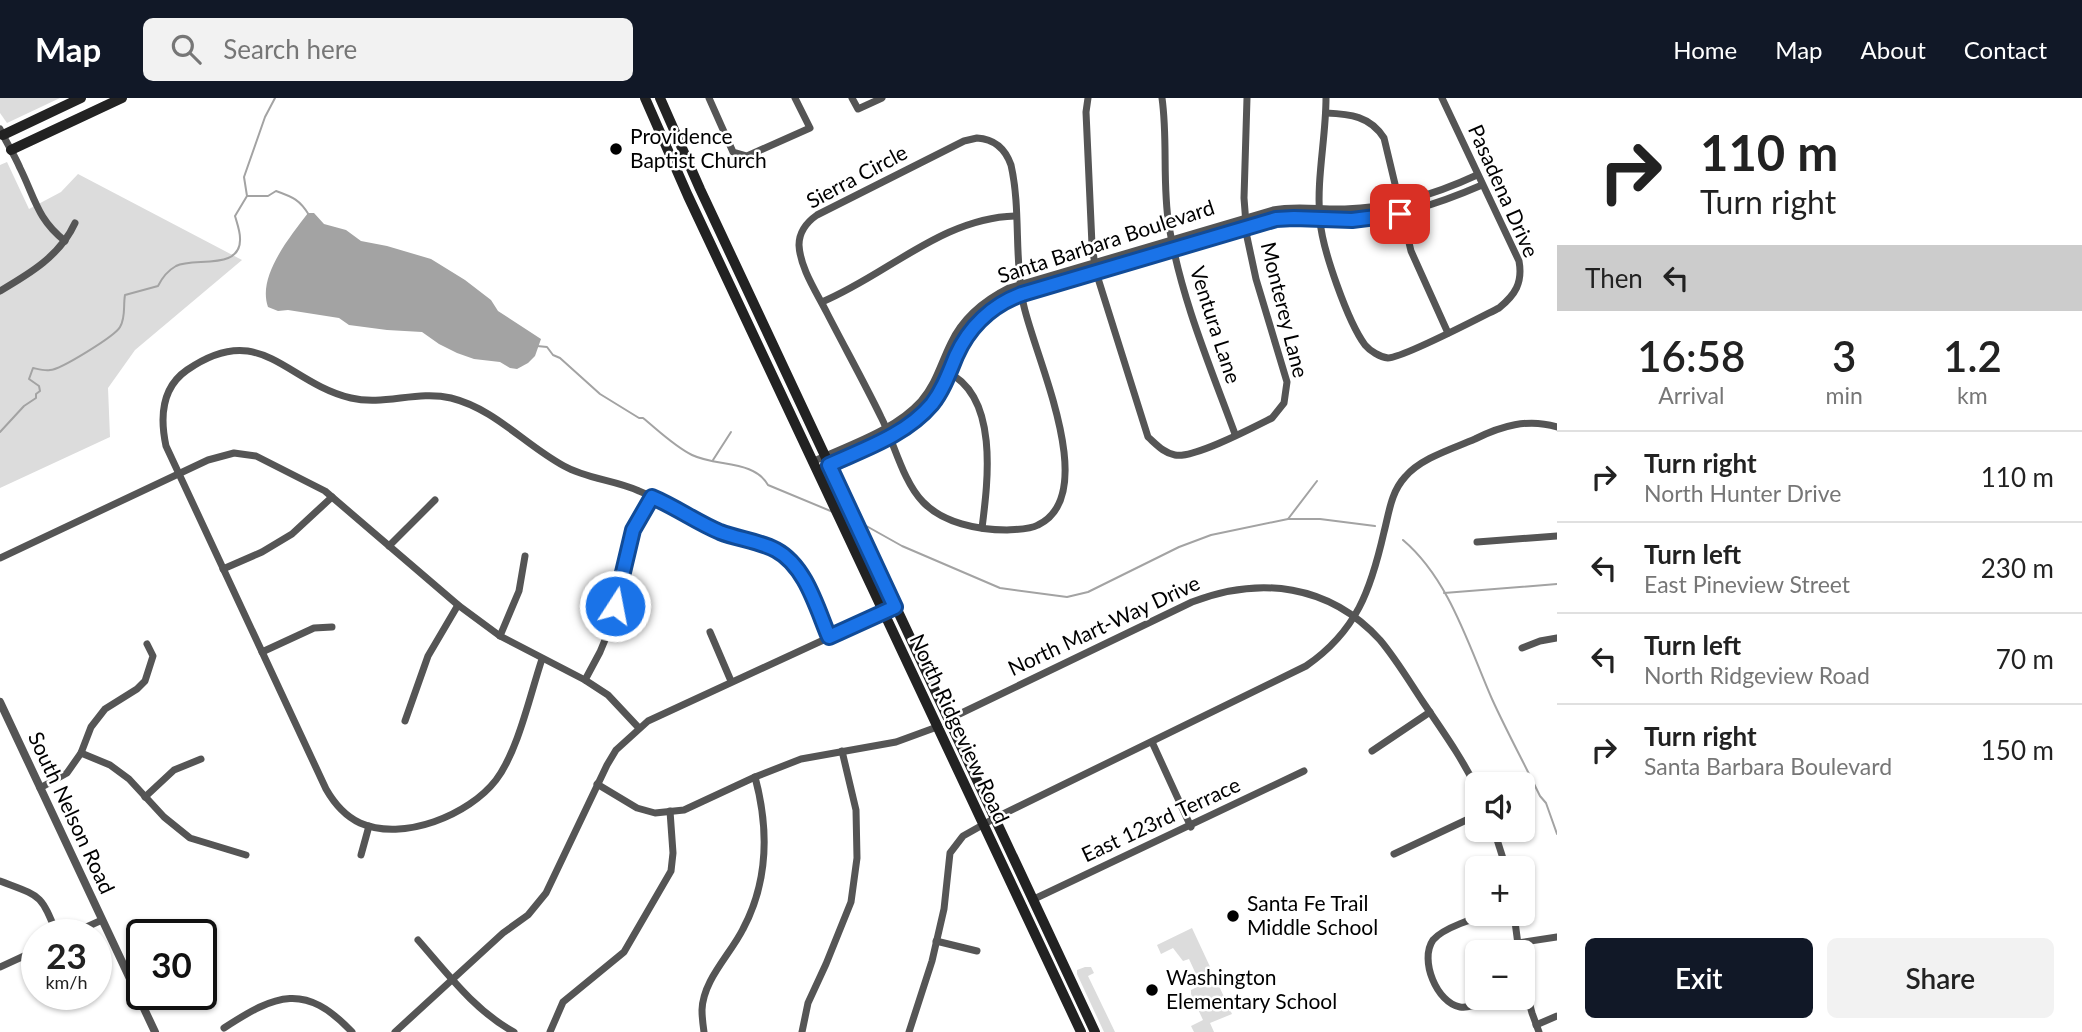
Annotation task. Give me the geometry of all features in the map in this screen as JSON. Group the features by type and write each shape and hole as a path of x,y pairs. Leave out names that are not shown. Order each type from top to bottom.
{"main road":[{"path":"1,132 81,98"},
{"path":"11,150 122,98"},
{"name":"North Ridgeview Road","path":"645,98 814,466 1081,1032"},
{"name":"North Ridgeview Road","path":"660,98 700,189 1095,1032"}],"street":[{"path":"709,98 733,152 747,156 810,128 795,98"},
{"path":"852,98 858,110 882,98"},
{"name":"Monterey Lane","path":"1088,98 1086,112 1096,272 1149,437 1166,452 1183,456 1255,427 1276,413 1284,402 1287,382 1256,279 1246,228 1247,98"},
{"name":"Ventura Lane","path":"1162,98 1168,222 1173,249 1209,369 1235,434"},
{"name":"Pasadena Drive","path":"1326,98 1319,209 1326,251 1342,297 1365,345 1380,355 1391,357 1499,308 1516,292 1518,284 1519,261 1442,98"},
{"path":"1326,113 1358,116 1368,121 1380,133 1388,149 1410,251 1448,333"},
{"path":"1,132 43,219 65,241"},
{"name":"Sierra Circle","path":"985,139 995,142 1003,149 1013,173 1015,216 1022,294 1030,331 1061,426 1064,460 1061,492 1054,512 1039,525 1020,529 982,528 947,519 920,499 822,302 799,248 803,227 810,219 964,141 985,139"},
{"name":"Santa Barbara Boulevard","path":"814,466 905,416 919,403 941,369 954,338 970,316 997,294 1021,284 1245,217 1283,208 1350,209 1398,204 1444,190 1477,175"},
{"name":"Santa Barbara Boulevard","path":"827,460 890,437 910,425 926,411 938,395 963,342 977,323 1002,303 1022,294 1285,218 1352,220 1400,214 1434,205 1482,185"},
{"path":"822,302 952,229 985,218 1015,216"},
{"path":"0,291 39,266 65,241 75,223"},
{"path":"542,659 510,755 497,779 480,797 460,812 434,822 400,828 377,828 358,822 335,805 166,446 163,408 168,392 183,373 200,361 218,353 248,350 277,361 328,391 351,398 378,400 431,395 462,402 495,419 564,466 652,497 713,529 761,544 782,554 799,573 829,637"},
{"path":"941,369 963,382 980,414 986,436 987,481 982,528"},
{"path":"909,1032 944,909 950,853 963,836 982,824 1306,666 1335,643 1354,618 1369,589 1394,495 1405,477 1421,464 1493,430 1520,423 1557,427"},
{"path":"0,558 220,456 244,453 271,463 332,497 458,605 500,636 608,695 638,727"},
{"path":"223,569 262,552 292,534 332,497"},
{"path":"584,680 612,623 633,530 652,497"},
{"path":"389,545 435,500"},
{"path":"1477,542 1557,536"},
{"path":"500,636 519,591 525,556"},
{"name":"North Mart-Way Drive","path":"949,719 1192,602 1243,587 1270,587 1295,590 1334,605 1354,618 1387,649 1468,772"},
{"path":"405,721 428,656 458,605"},
{"path":"395,1032 503,933 528,915 546,893 597,784 620,746 638,727 731,681 895,607"},
{"path":"262,652 314,628 332,627"},
{"path":"710,632 731,681"},
{"path":"1522,648 1557,638"},
{"path":"40,788 68,772 81,753 91,727 105,709 145,681 153,656 147,644"},
{"name":"South Nelson Road","path":"0,702 102,919"},
{"path":"1372,751 1430,712"},
{"path":"597,784 637,808 654,813 684,810 801,759 896,742 937,727"},
{"path":"1152,742 1191,827"},
{"path":"802,1032 808,1003 827,964 851,902 857,858 856,810 842,751"},
{"path":"81,753 110,765 129,779 164,817 190,838 246,855"},
{"path":"145,797 174,770 201,759"},
{"name":"East 123rd Terrace","path":"1032,900 1304,772"},
{"path":"704,1032 702,1010 707,989 744,928 761,886 765,862 765,835 763,807 755,777"},
{"path":"550,1032 564,1002 624,952 671,871 673,853 670,811"},
{"path":"1394,853 1465,820"},
{"path":"361,855 369,826"},
{"path":"0,881 37,896 52,919"},
{"path":"1465,922 1440,934 1428,949 1427,960 1439,990 1450,1003 1465,1006"},
{"path":"1535,943 1557,937"},
{"path":"418,940 495,1022 514,1032"},
{"name":"South Nelson Road","path":"112,941 155,1032"},
{"path":"936,941 977,951"},
{"path":"0,967 21,957"},
{"path":"224,1028 251,1010 278,999 303,998 328,1010 352,1032"},
{"path":"1531,1010 1538,1029 1557,1016"}],"shaded area":[{"path":"0,98 60,98 7,123 0,113"},
{"path":"7,162 29,209 61,192 78,174 242,260 135,350 108,388 110,437 0,488 0,165"},
{"path":"308,213 314,213 324,224 346,230 361,241 431,259 465,280 491,300 498,311 541,339 535,356 517,369 510,368 500,362 474,359 457,353 422,332 349,325 339,318 288,310 278,311 268,307 266,295 271,270"},
{"path":"1192,928 1232,1014 1210,1023 1214,1032 1194,1032 1191,1026 1203,1020 1191,994 1191,990 1201,985 1189,959 1183,961 1173,948 1161,954 1157,945"},
{"path":"1091,967 1094,973 1088,976 1115,1032 1104,1032 1077,974 1077,970"}],"waterway":[{"path":"0,432 40,391 39,386 29,379 33,368 56,369 108,338 122,323 125,295 158,286 165,275 176,266 225,259 239,248 240,238 235,216 247,196 244,177 265,117 275,98"},
{"path":"247,196 268,196 276,191 296,200 309,215"},
{"path":"537,346 547,347 600,394 643,418 692,455 754,471 768,485 833,512"},
{"path":"713,460 731,432"},
{"path":"1288,519 1317,481"},
{"path":"861,523 902,546 1000,588 1067,597 1088,592 1179,547 1211,535 1288,519 1320,519 1375,526"},
{"path":"1403,540 1419,556 1445,593 1498,711 1546,803 1557,834"},
{"path":"1444,593 1557,584"}],"place":[{"name":"Providence Baptist Church","path":"616,149"},
{"name":"Santa Fe Trail Middle School","path":"1233,916"},
{"name":"Washington Elementary School","path":"1152,990"}],"route":[{"path":"615,606 633,530 652,497 706,526 775,549 782,554 799,573 829,637 895,607 829,465 890,437 919,417 938,395 963,342 988,313 1022,294 1276,219 1352,220 1400,214"}]}
